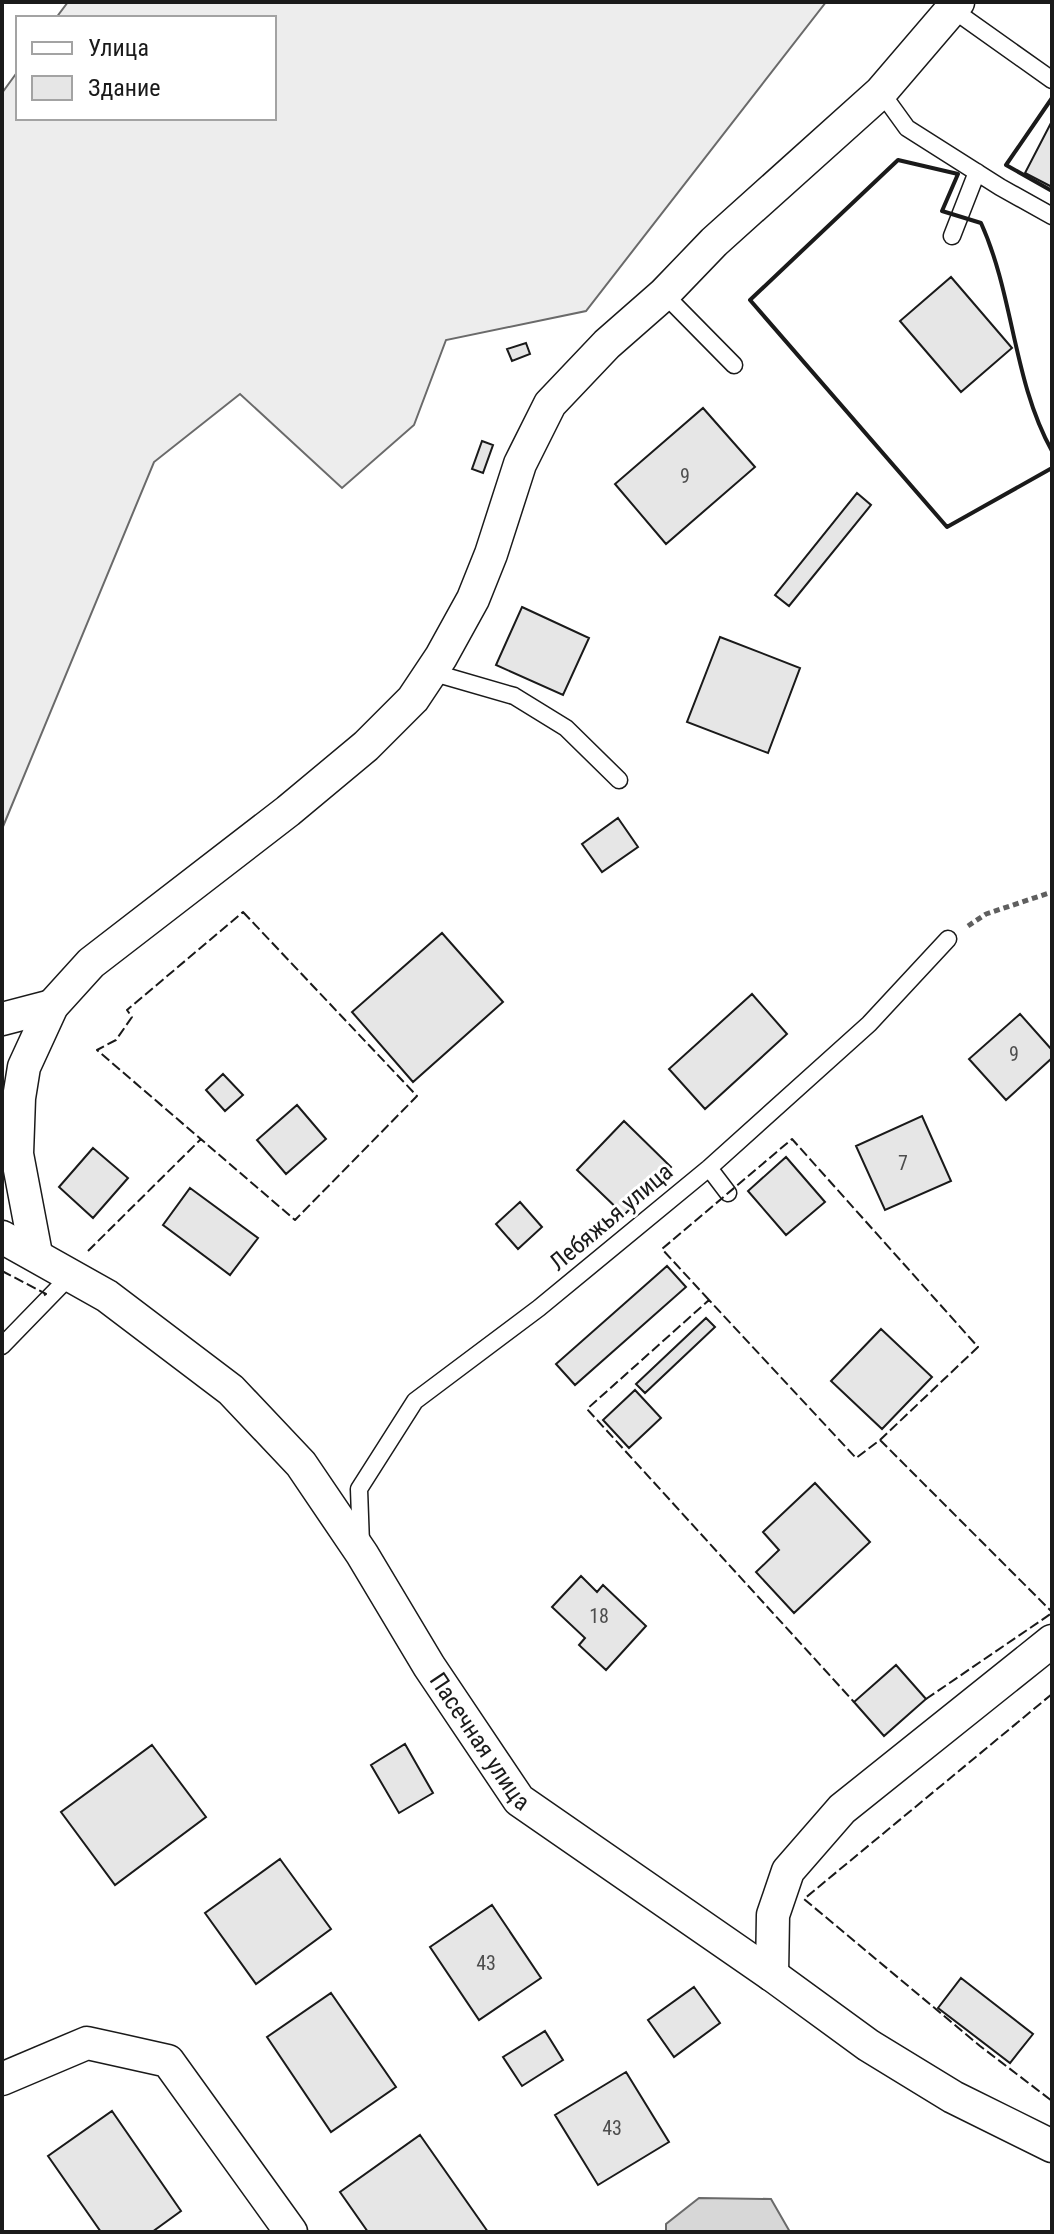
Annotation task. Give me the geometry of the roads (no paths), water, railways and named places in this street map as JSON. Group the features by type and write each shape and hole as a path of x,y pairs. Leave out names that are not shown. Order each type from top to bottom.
{"street":[{"path":"36,1254 17,1154 19,1098 24,1067 52,1006 91,963 288,811 366,746 413,699 473,599 520,464 550,404 607,344 664,294 714,242 881,92 955,5"},
{"path":"2,1019 52,1006"},
{"name":"Пасечная улица","path":"2,1237 107,1296 231,1390 301,1464 362,1554 429,1666 519,1800 868,2045 953,2097 1052,2146"},
{"path":"772,1975 773,1915 788,1871 842,1809 1052,1641"},
{"path":"2,2079 87,2043 168,2061 291,2232"}],"lane":[{"path":"955,5 1052,80"},
{"path":"881,92 907,128 1052,216"},
{"path":"952,236 977,172"},
{"path":"664,294 734,365"},
{"path":"431,672 514,696 566,728 619,780"},
{"name":"Лебяжья улица","path":"362,1554 359,1489 415,1401 539,1308 709,1168 869,1024 948,939"},
{"path":"709,1168 728,1193"},
{"path":"2,1346 71,1275"}]}
